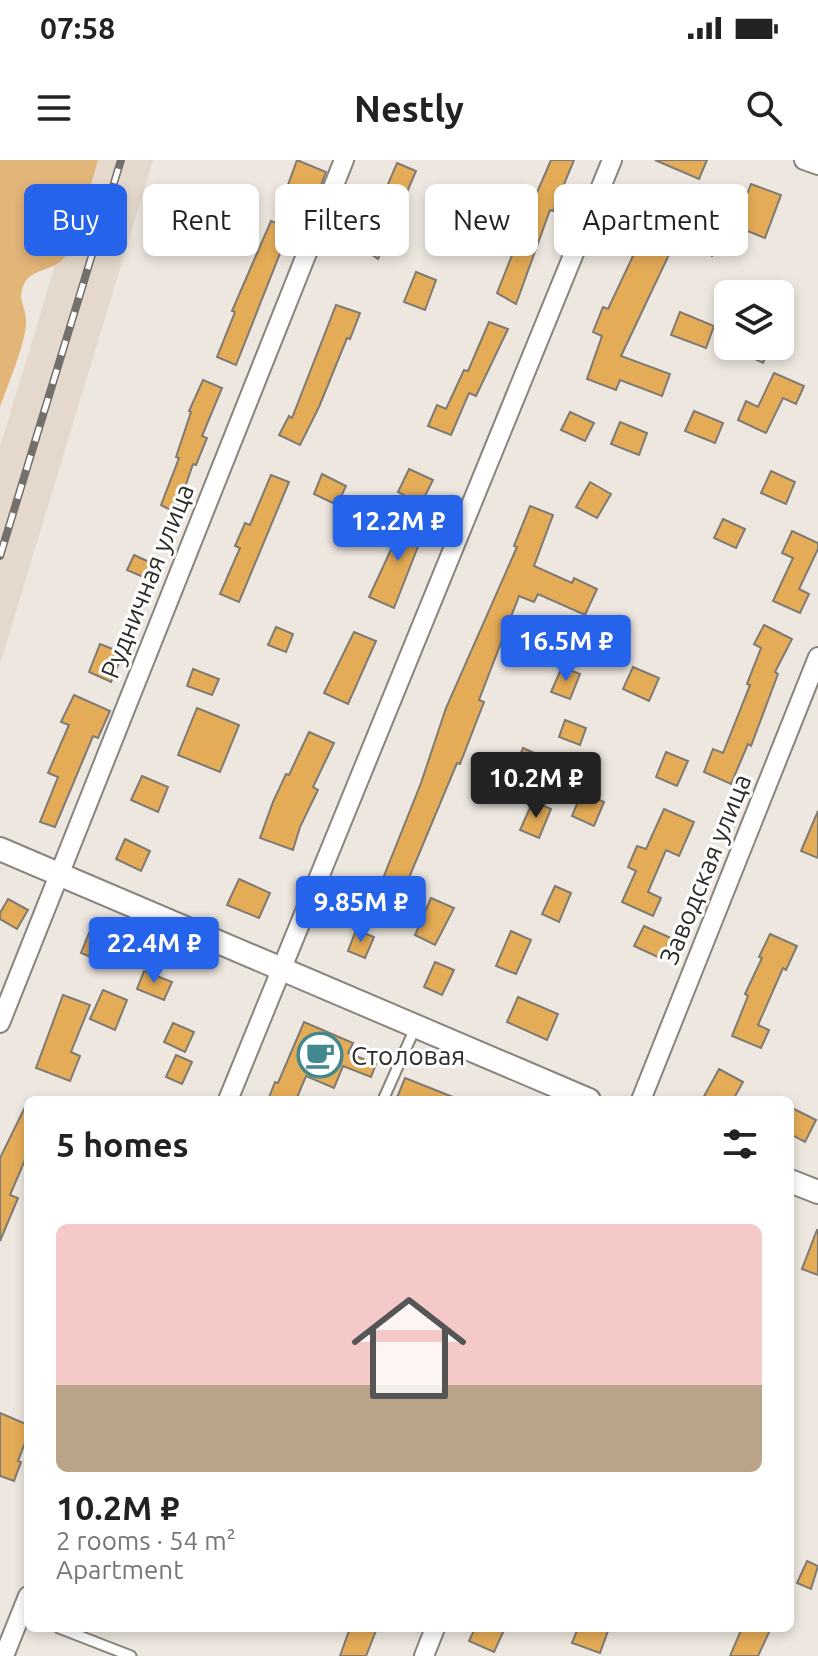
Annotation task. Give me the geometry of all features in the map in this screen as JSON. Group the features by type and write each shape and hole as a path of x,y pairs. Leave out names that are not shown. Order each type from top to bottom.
{"street":[{"name":"Рудничная улица","path":"0,1023 344,160"},
{"path":"230,1096 612,160"},
{"path":"804,160 818,165"},
{"name":"Заводская улица","path":"643,1096 818,657"},
{"path":"0,849 580,1096"},
{"path":"794,1183 818,1192"},
{"path":"4,1656 24,1612"},
{"path":"424,1656 433,1632"}],"lane":[{"path":"385,1096 416,1026"},
{"path":"69,1632 131,1656"}],"shaded area":[{"path":"0,160 98,160 91,184 24,184 24,256 65,256 55,265 32,275 24,284 21,294 26,319 24,338 0,407"},
{"path":"87,160 153,160 146,184 143,184 127,246 127,184 80,184"},
{"path":"58,256 124,256 0,664 0,447"}],"building":[{"path":"297,160 326,172 322,184 288,184"},
{"path":"551,160 574,160 564,184 554,184 554,209 550,210 538,243 538,190"},
{"path":"655,160 707,160 699,179"},
{"path":"397,163 416,171 409,187 409,184 388,184"},
{"path":"751,184 781,195 765,238 748,231 748,192"},
{"path":"271,221 275,222 275,256 279,256 236,365 217,357 235,312 232,311 256,256 259,256"},
{"path":"512,256 533,256 516,304 497,293"},
{"path":"633,256 668,256 621,356 670,374 662,396 620,380 616,390 587,379 602,336 593,332 603,307 608,309"},
{"path":"416,272 436,280 425,310 404,302"},
{"path":"336,305 360,313 300,445 279,435 289,416 292,418"},
{"path":"680,312 714,326 706,348 671,335"},
{"path":"489,322 508,329 476,396 469,393 451,435 428,426 437,405 446,409 464,370 468,371"},
{"path":"774,373 804,386 796,404 783,398 766,433 738,420 746,401 758,407"},
{"path":"203,380 222,388 202,436 207,438 196,465 193,464 176,513 161,505 179,458 176,457 189,411"},
{"path":"694,411 723,423 715,443 685,431"},
{"path":"570,412 594,423 585,441 561,430"},
{"path":"620,422 647,433 639,455 611,444"},
{"path":"409,469 433,480 421,504 398,492"},
{"path":"771,471 795,482 786,504 761,493"},
{"path":"322,474 346,486 337,505 314,494"},
{"path":"271,475 289,482 239,602 220,594 240,548 235,546 245,523 250,525"},
{"path":"590,482 611,494 597,518 576,507"},
{"path":"530,506 553,515 534,566 572,583 574,578 597,589 585,615 538,594 534,602 519,596 479,700 484,702 460,764 457,763 406,885 384,876 421,783 446,708 517,547 514,546"},
{"path":"406,517 426,526 394,608 369,597"},
{"path":"723,519 745,529 736,548 714,538"},
{"path":"792,531 818,543 799,589 809,594 800,613 773,601 793,558 782,553"},
{"path":"134,555 156,565 150,580 127,570"},
{"path":"764,625 792,639 775,672 778,674 751,746 748,744 731,784 704,772 713,749 723,753 750,685 747,684 761,648 754,644"},
{"path":"597,626 622,637 611,665 586,655"},
{"path":"276,627 293,634 286,652 268,645"},
{"path":"354,632 376,641 348,704 324,693"},
{"path":"100,644 123,653 111,682 89,672"},
{"path":"562,667 580,674 570,699 551,692"},
{"path":"633,667 659,678 649,701 623,689"},
{"path":"193,669 219,679 212,695 187,686"},
{"path":"74,695 110,711 98,738 93,736 55,827 40,822 58,777 48,773 69,725 61,722"},
{"path":"197,708 239,725 220,772 178,755"},
{"path":"565,720 586,728 580,745 559,737"},
{"path":"309,732 334,743 313,787 318,790 293,850 260,838 273,802"},
{"path":"523,748 550,760 540,782 514,770"},
{"path":"666,752 688,761 677,786 656,777"},
{"path":"142,776 168,787 158,812 131,800"},
{"path":"582,792 604,802 594,826 572,816"},
{"path":"533,801 551,809 539,838 520,830"},
{"path":"664,809 694,822 679,856 666,850 648,892 661,898 653,916 622,902 636,871 628,867 637,846 646,849"},
{"path":"818,811 818,858 801,851"},
{"path":"125,839 150,851 141,871 116,859"},
{"path":"239,879 270,893 259,918 227,905"},
{"path":"555,886 571,893 559,922 542,914"},
{"path":"431,898 454,908 435,945 415,935"},
{"path":"8,899 28,910 17,929 0,919"},
{"path":"644,926 671,938 662,959 634,946"},
{"path":"356,930 374,937 365,958 348,951"},
{"path":"511,931 531,940 516,974 496,966"},
{"path":"89,933 116,943 107,964 81,953"},
{"path":"770,934 797,946 786,970 783,968 758,1025 769,1030 761,1048 732,1036 748,996 745,994"},
{"path":"435,962 454,970 442,995 424,987"},
{"path":"144,971 172,982 164,1000 137,989"},
{"path":"103,990 127,1000 115,1030 90,1019"},
{"path":"63,995 90,1005 71,1052 80,1056 70,1081 36,1068"},
{"path":"518,997 558,1014 547,1040 507,1022"},
{"path":"304,1022 353,1043 348,1053 376,1064 371,1077 343,1066 334,1088 306,1076 298,1096 270,1096 275,1082 278,1083"},
{"path":"173,1023 194,1032 185,1052 164,1042"},
{"path":"176,1055 192,1062 182,1084 166,1077"},
{"path":"719,1069 743,1082 735,1096 704,1096"},
{"path":"405,1078 450,1096 398,1096"},
{"path":"24,1109 24,1162 10,1195 18,1198 0,1241 0,1158"},
{"path":"794,1109 816,1120 805,1142 794,1136"},
{"path":"818,1230 818,1275 802,1269"},
{"path":"0,1413 24,1423 24,1445 14,1481 0,1476"},
{"path":"807,1561 818,1566 811,1589 797,1583"},
{"path":"349,1632 375,1632 366,1656 340,1656"},
{"path":"473,1632 503,1632 494,1652 469,1641"},
{"path":"576,1632 608,1632 600,1653 572,1643"},
{"path":"740,1632 769,1632 758,1656 730,1656"}],"railway":[{"path":"0,556 121,160"}],"place":[{"name":"Столовая","path":"320,1055"}]}
